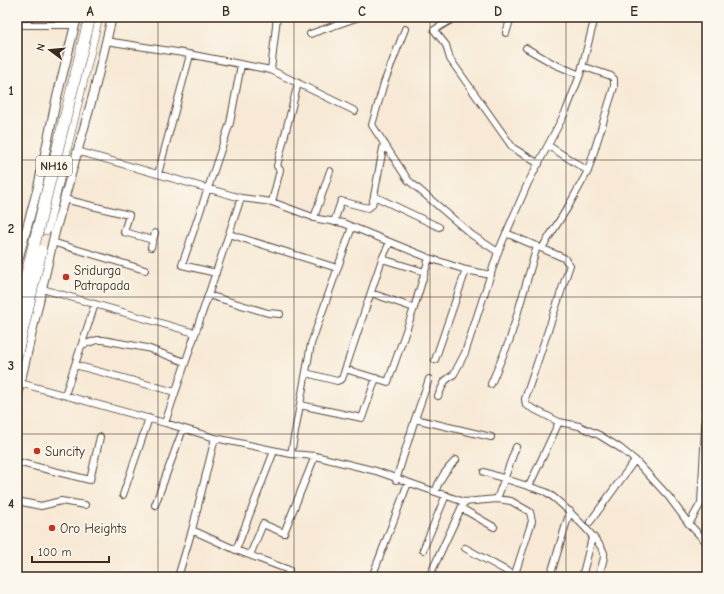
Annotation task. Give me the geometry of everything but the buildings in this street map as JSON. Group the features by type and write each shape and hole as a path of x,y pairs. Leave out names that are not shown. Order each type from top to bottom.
{"highway":[{"name":"NH16","path":"17,314 90,17"},
{"name":"NH16","path":"17,353 98,17"}],"street":[{"path":"17,397 52,242 94,92 112,17"},
{"path":"271,70 277,17"},
{"path":"310,34 359,17"},
{"path":"456,17 434,30 446,45 450,59 513,148 539,164"},
{"path":"506,33 511,17"},
{"path":"438,396 445,382 454,374 465,354 498,252 528,183 566,112 580,75 595,17"},
{"path":"17,25 76,21 56,101 38,187 17,264"},
{"path":"405,29 384,82 372,125 408,180 472,235 498,252"},
{"path":"106,41 271,70 355,111"},
{"path":"526,48 541,58 580,75"},
{"path":"158,174 190,55"},
{"path":"216,273 182,265 230,123 241,65"},
{"path":"491,384 510,339 539,247 568,207 588,171 597,145 615,82 611,76 582,66"},
{"path":"272,202 280,170 277,166 298,83"},
{"path":"334,222 341,201 368,208 372,205 384,143"},
{"path":"549,146 588,171"},
{"path":"77,151 241,198 272,202 314,218 352,227 429,258 466,270 491,275"},
{"path":"314,218 330,171"},
{"path":"374,196 439,227"},
{"path":"165,423 241,198"},
{"path":"64,199 129,215 124,232 153,240"},
{"path":"291,454 311,344 352,227"},
{"path":"151,247 155,233"},
{"path":"506,233 564,258 570,265 525,403 530,408 559,422 579,426 599,435 635,460 669,497 689,524 707,543"},
{"path":"229,234 338,268"},
{"path":"52,242 145,270"},
{"path":"306,374 340,381 342,379 370,293 382,259 390,242"},
{"path":"345,369 388,382 426,272 429,258"},
{"path":"382,259 426,272"},
{"path":"435,360 466,270"},
{"path":"17,285 41,289 195,333"},
{"path":"370,293 414,308"},
{"path":"208,295 268,313 280,314"},
{"path":"65,395 95,304"},
{"path":"82,345 97,340 103,340 147,348 186,362"},
{"path":"75,365 175,392"},
{"path":"300,405 362,418 376,378"},
{"path":"396,480 429,379"},
{"path":"20,383 149,418 215,438 274,451 315,456 376,472 464,502 497,499 511,501 526,510 531,515 532,521 514,576 465,548"},
{"path":"689,524 701,503 707,393"},
{"path":"123,495 149,418"},
{"path":"415,419 490,437"},
{"path":"529,486 559,422"},
{"path":"155,505 183,429"},
{"path":"17,462 90,480 100,437"},
{"path":"178,577 192,530 215,438"},
{"path":"497,499 516,447"},
{"path":"236,550 274,451"},
{"path":"250,555 263,524 284,533 315,456"},
{"path":"435,492 440,478 456,460"},
{"path":"590,522 635,460"},
{"path":"484,472 529,486 554,497 570,511 604,554 598,577"},
{"path":"372,577 408,483"},
{"path":"423,550 446,496"},
{"path":"17,501 41,506 60,501 85,505"},
{"path":"429,577 464,502"},
{"path":"461,508 494,527"},
{"path":"550,577 570,511"},
{"path":"192,530 236,550 289,570 287,577"},
{"path":"582,577 592,538"}],"place":[{"name":"Sridurga Patrapada","path":"66,277"},
{"name":"Suncity","path":"37,451"},
{"name":"Oro Heights","path":"52,528"}]}
